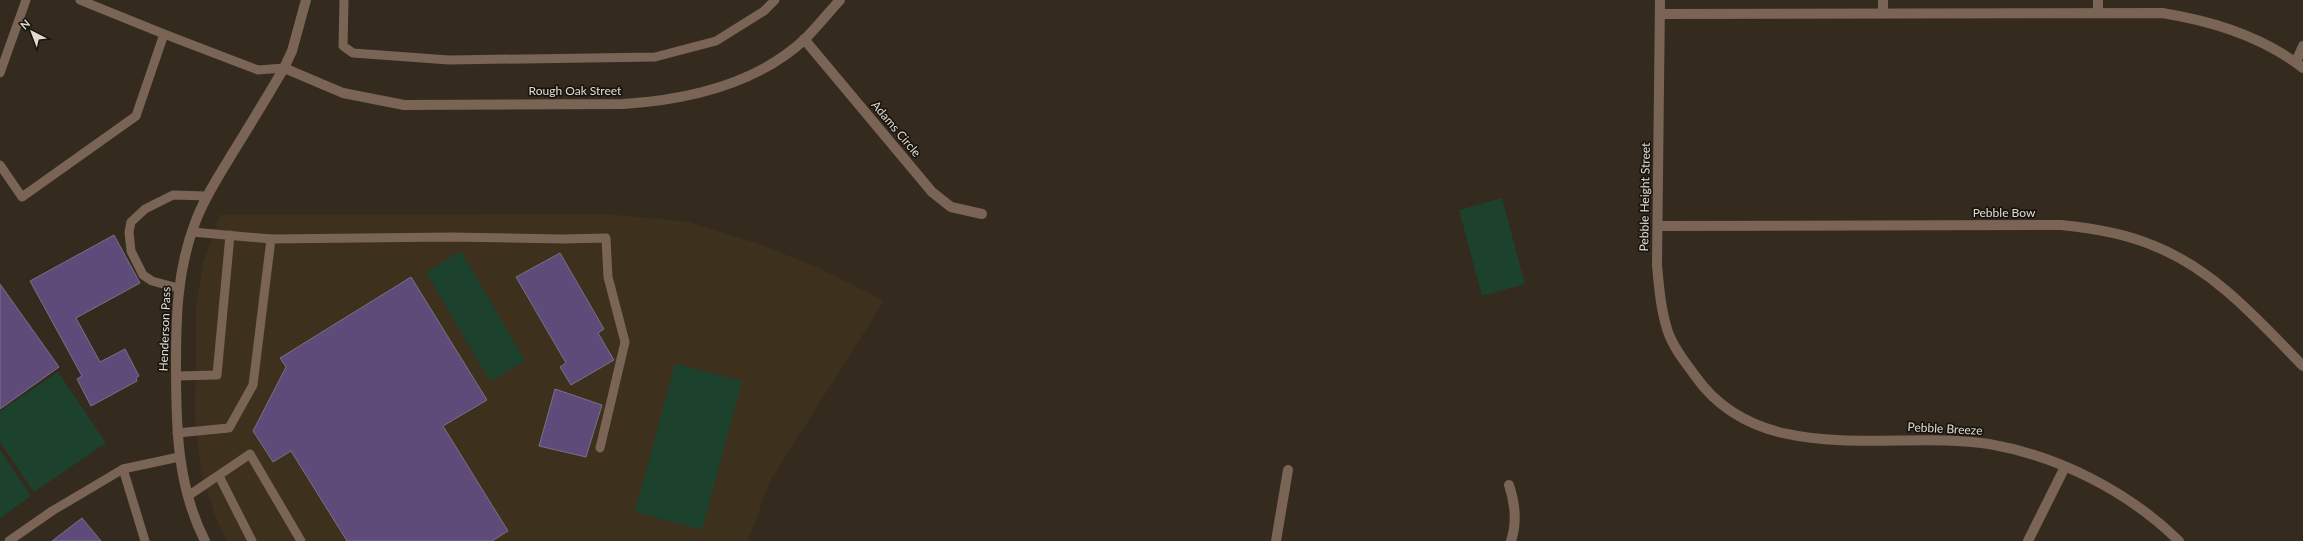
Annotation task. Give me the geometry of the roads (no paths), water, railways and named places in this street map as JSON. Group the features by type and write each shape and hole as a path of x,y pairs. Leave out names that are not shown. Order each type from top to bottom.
{"street":[{"name":"Henderson Pass","path":"205,541 188,496 179,457 176,376 178,288 192,232 207,196 284,68 292,51 306,0"},
{"name":"Rough Oak Street","path":"284,68 344,93 404,105 624,104 677,98 714,89 770,63 804,39 840,0"},
{"name":"Pebble Height Street","path":"1660,0 1657,265 1660,299 1668,333 1676,348 1700,383"},
{"path":"1883,0 1883,13"},
{"path":"2098,0 2098,13"},
{"path":"1660,14 2162,13 2192,17 2222,25 2250,36 2299,65 2303,46"},
{"name":"Adams Circle","path":"804,39 932,192 951,207 982,214"},
{"name":"Pebble Bow","path":"1658,226 2061,225 2093,228 2152,245 2202,272 2238,300 2303,366"},
{"name":"Pebble Breeze","path":"1700,383 1718,401 1738,417 1772,431 1806,438 1957,441 1990,444 2026,453 2107,486 2138,507 2179,541"},
{"path":"2028,541 2065,468"},
{"path":"1277,541 1288,470"},
{"path":"1509,485 1514,500 1515,531 1511,541"}],"lane":[{"path":"0,73 26,0"},
{"path":"80,0 258,70 284,68"},
{"path":"344,0 342,30 343,46 353,53 449,60 655,57 716,41 764,11 776,0"},
{"path":"0,165 22,196 136,116 164,34"},
{"path":"178,288 152,281 143,275 132,251 129,232 131,222 145,209 173,195 207,196"},
{"path":"192,232 271,239 451,237 563,239 606,238 608,277 625,342 600,448"},
{"path":"176,376 217,375 230,235"},
{"path":"177,433 229,428 253,385 271,239"},
{"path":"188,496 250,454 301,541"},
{"path":"9,541 52,511 123,469 179,457"},
{"path":"123,469 145,541"},
{"path":"219,476 252,541"}]}
